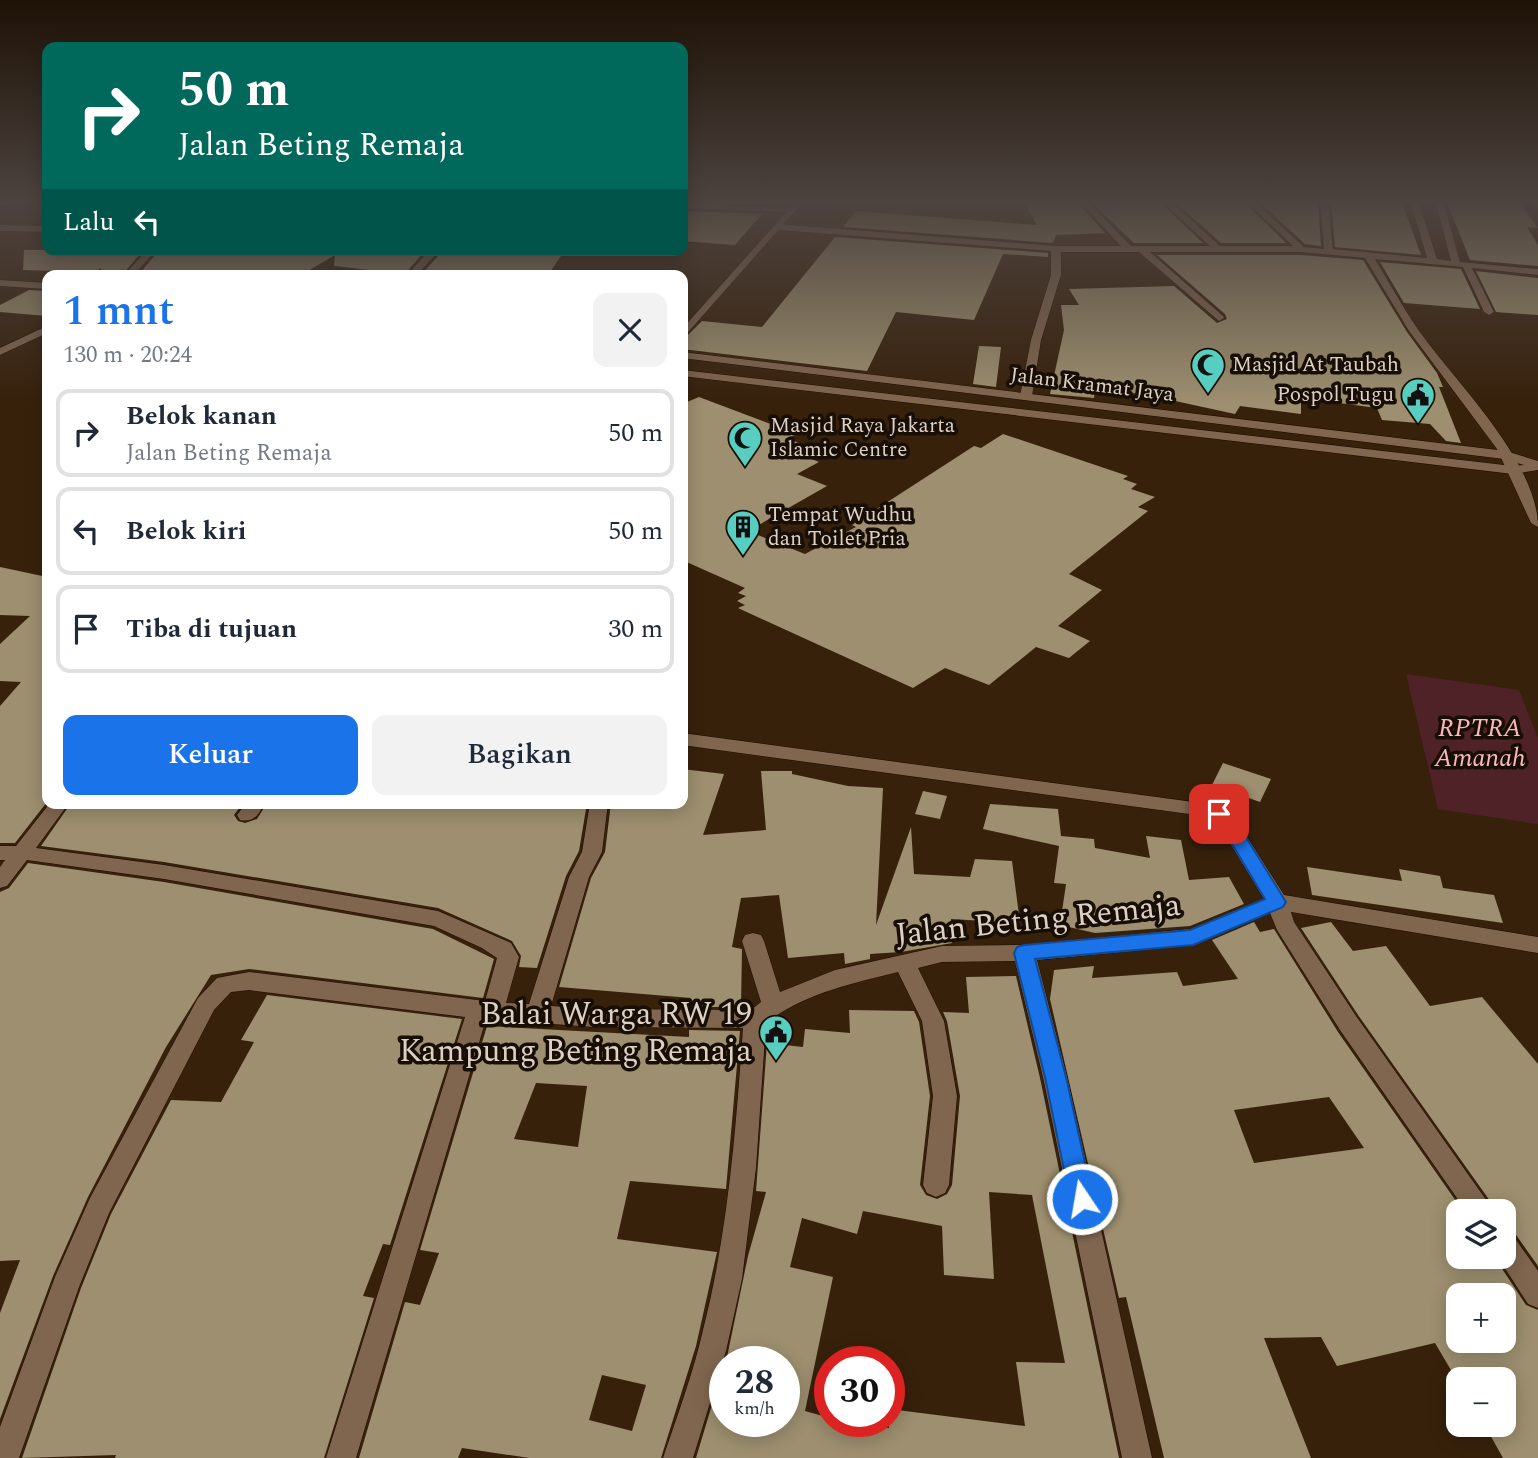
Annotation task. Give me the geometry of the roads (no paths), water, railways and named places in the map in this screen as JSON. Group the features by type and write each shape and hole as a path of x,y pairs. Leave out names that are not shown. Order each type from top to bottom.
{"street":[{"path":"688,330 742,268"},
{"path":"1026,397 1036,340 1056,268"},
{"path":"1162,268 1185,285 1219,318"},
{"path":"1376,268 1413,328 1506,455 1538,523"},
{"path":"1463,268 1489,312"},
{"path":"1494,268 1538,272"},
{"path":"0,283 42,286"},
{"path":"0,352 42,331"},
{"name":"Jalan Kramat Jaya","path":"688,356 1506,455 1538,465"},
{"name":"Jalan Kramat Jaya","path":"688,374 1514,470 1538,465"},
{"path":"688,740 1208,810 1226,820 1277,902 1284,924 1348,1023 1473,1199"},
{"path":"0,881 56,809"},
{"path":"537,1014 572,897 592,852 598,809"},
{"path":"0,853 23,853 164,872 438,919 489,942 506,953 508,957 485,1011 341,1458"},
{"path":"1277,902 1538,945"},
{"name":"Jalan Beting Remaja","path":"4,1458 65,1287 99,1207 206,1004 225,984 249,981 364,993 485,1011 594,1018 764,1012 835,979 904,962 942,954 1024,953 1193,937 1277,902"},
{"path":"678,1458 721,1318 736,1232 764,1012 752,941"},
{"path":"1024,953 1055,1077 1138,1458"},
{"path":"904,962 933,1021 945,1096 936,1185"},
{"path":"1516,1261 1538,1294"}],"place":[{"name":"Masjid At Taubah","path":"1208,395"},
{"name":"Pospol Tugu","path":"1418,425"},
{"name":"Masjid Raya Jakarta Islamic Centre","path":"745,468"},
{"name":"Tempat Wudhu dan Toilet Pria","path":"743,557"},
{"name":"Balai Warga RW 19 Kampung Beting Remaja","path":"776,1062"}],"park label":[{"name":"RPTRA Amanah","path":"1480,743"}]}
